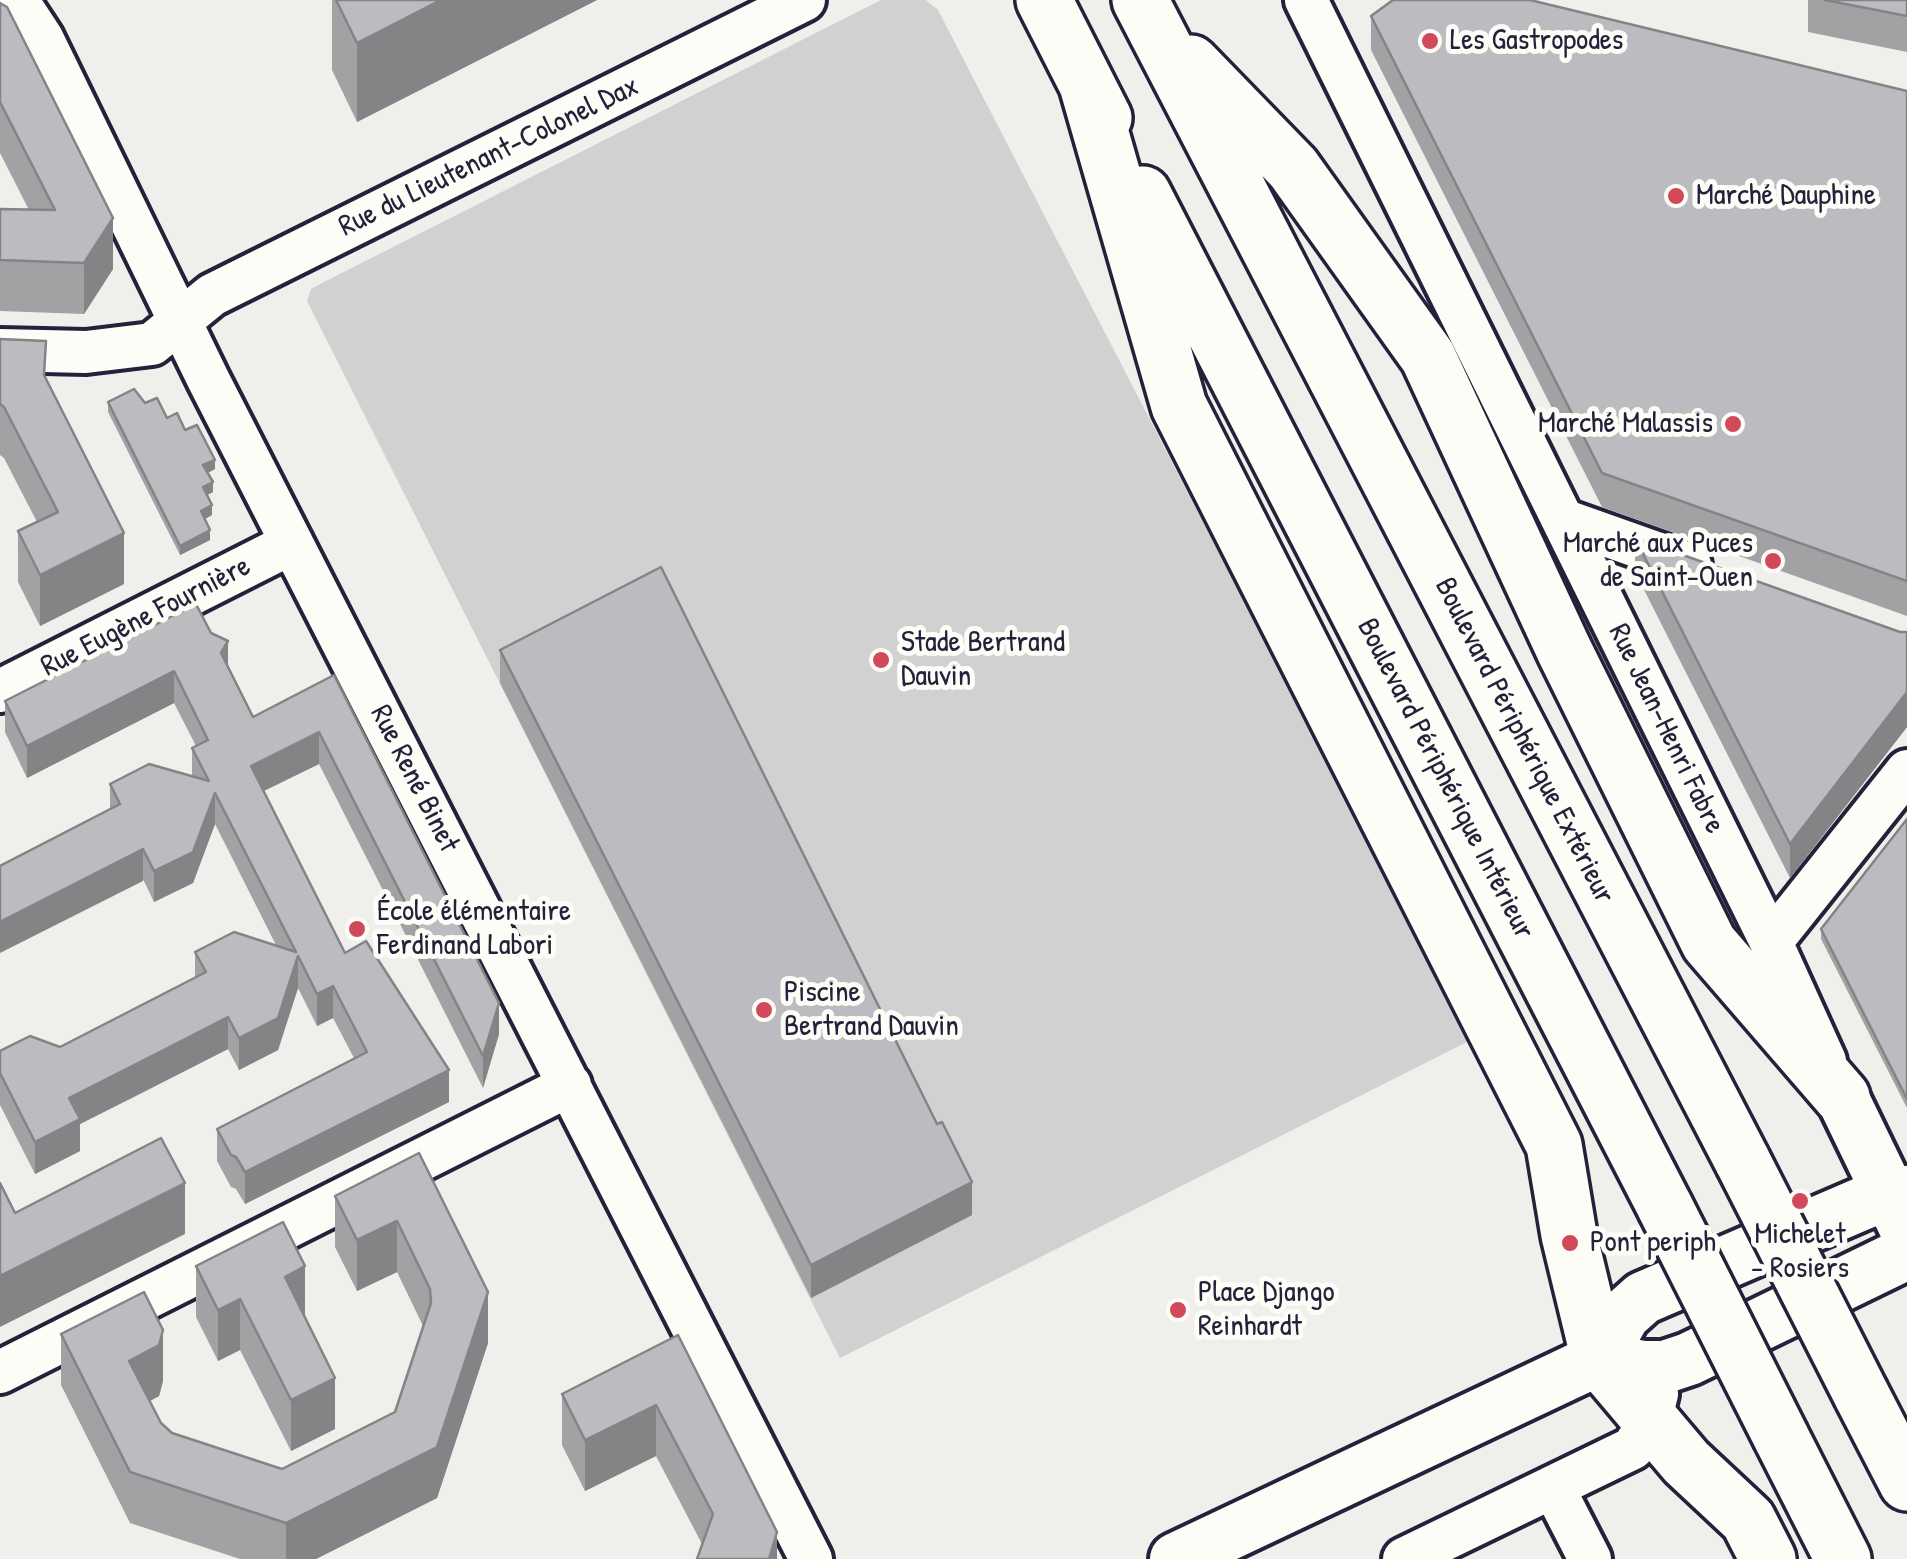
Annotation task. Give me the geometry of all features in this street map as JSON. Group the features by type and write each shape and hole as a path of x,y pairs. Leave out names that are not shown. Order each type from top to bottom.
{"highway":[{"name":"Boulevard Périphérique Intérieur","path":"1044,0 1843,1559"},
{"path":"1145,11 1293,168 1428,357 1564,650 1709,943 1842,1098"},
{"name":"Boulevard Périphérique Extérieur","path":"1145,11 1907,1483"},
{"path":"1087,84 1179,406 1554,1145 1568,1235 1599,1359 1658,1393 1686,1462 1748,1520 1768,1559"}],"main road":[{"name":"Rue Jean-Henri Fabre","path":"1842,1098 1900,1205"},
{"path":"1176,1559 1599,1359 1624,1314 1644,1298 1900,1205"},
{"path":"1658,1393 1690,1359 1907,1253"}],"street":[{"name":"Rue René Binet","path":"17,0 42,38 180,322 811,1559"},
{"name":"Rue du Lieutenant-Colonel Dax","path":"0,350 86,352 152,344 212,294 804,0"},
{"name":"Rue Jean-Henri Fabre","path":"1306,0 1771,942 1842,1098"},
{"path":"1562,520 1728,579"},
{"name":"Rue Eugène Fournière","path":"0,691 292,543"},
{"path":"1771,942 1907,771"},
{"path":"0,1372 570,1084"},
{"path":"1404,1559 1633,1448 1658,1393"},
{"path":"1553,1487 1590,1559"}],"shaded area":[{"name":"Stade Bertrand Dauvin","path":"881,0 926,0 938,10 1471,1040 840,1358 307,301 311,289 322,283"}],"building":[{"path":"336,0 441,0 357,43"},
{"name":"Marché aux Puces de Saint-Ouen","path":"1393,0 1530,0 1907,91 1907,581 1602,473 1371,16"},
{"path":"1825,0 1907,0 1907,16"},
{"path":"0,3 7,7 113,218 84,263 0,260 0,209 55,210 0,102"},
{"path":"0,339 46,341 44,375 124,533 40,575 18,531 58,512 0,404"},
{"path":"134,389 145,403 157,398 167,418 177,413 185,430 197,425 215,460 203,465 213,482 203,487 212,505 201,511 210,530 180,546 108,402"},
{"path":"1635,538 1907,632 1907,692 1790,844"},
{"path":"661,567 937,1124 942,1122 972,1182 811,1265 500,650"},
{"path":"196,604 211,633 228,641 221,653 253,717 334,675 499,1003 483,1056 319,732 251,766 345,953 366,941 449,1070 245,1172 217,1129 367,1052 333,986 317,994 298,956 278,1018 239,1038 228,1017 69,1098 80,1119 35,1142 0,1073 0,1051 30,1036 60,1047 206,972 195,952 234,932 296,952 215,793 193,852 154,871 143,849 0,922 0,866 120,804 110,784 149,764 209,781 192,748 208,740 174,671 27,746 5,701"},
{"path":"1907,819 1907,1099 1821,929"},
{"path":"161,1138 185,1183 0,1276 0,1183 15,1213"},
{"path":"419,1153 488,1292 437,1447 286,1523 130,1472 61,1334 144,1292 163,1330 159,1345 129,1361 161,1423 172,1433 282,1469 395,1412 431,1303 430,1289 397,1221 357,1240 335,1196"},
{"path":"283,1222 305,1266 285,1277 335,1378 291,1400 240,1299 218,1310 196,1266"},
{"path":"678,1335 777,1532 769,1559 697,1559 713,1514 656,1405 585,1440 562,1394"}],"place":[{"name":"Les Gastropodes","path":"1430,41"},
{"name":"Marché Dauphine","path":"1676,196"},
{"name":"Marché Malassis","path":"1733,424"},
{"name":"Marché aux Puces de Saint-Ouen","path":"1773,561"},
{"name":"Stade Bertrand Dauvin","path":"881,660"},
{"name":"École élémentaire Ferdinand Labori","path":"357,929"},
{"name":"Piscine Bertrand Dauvin","path":"764,1010"},
{"name":"Michelet - Rosiers","path":"1800,1201"},
{"name":"Pont periph","path":"1570,1243"},
{"name":"Place Django Reinhardt","path":"1178,1310"}]}
